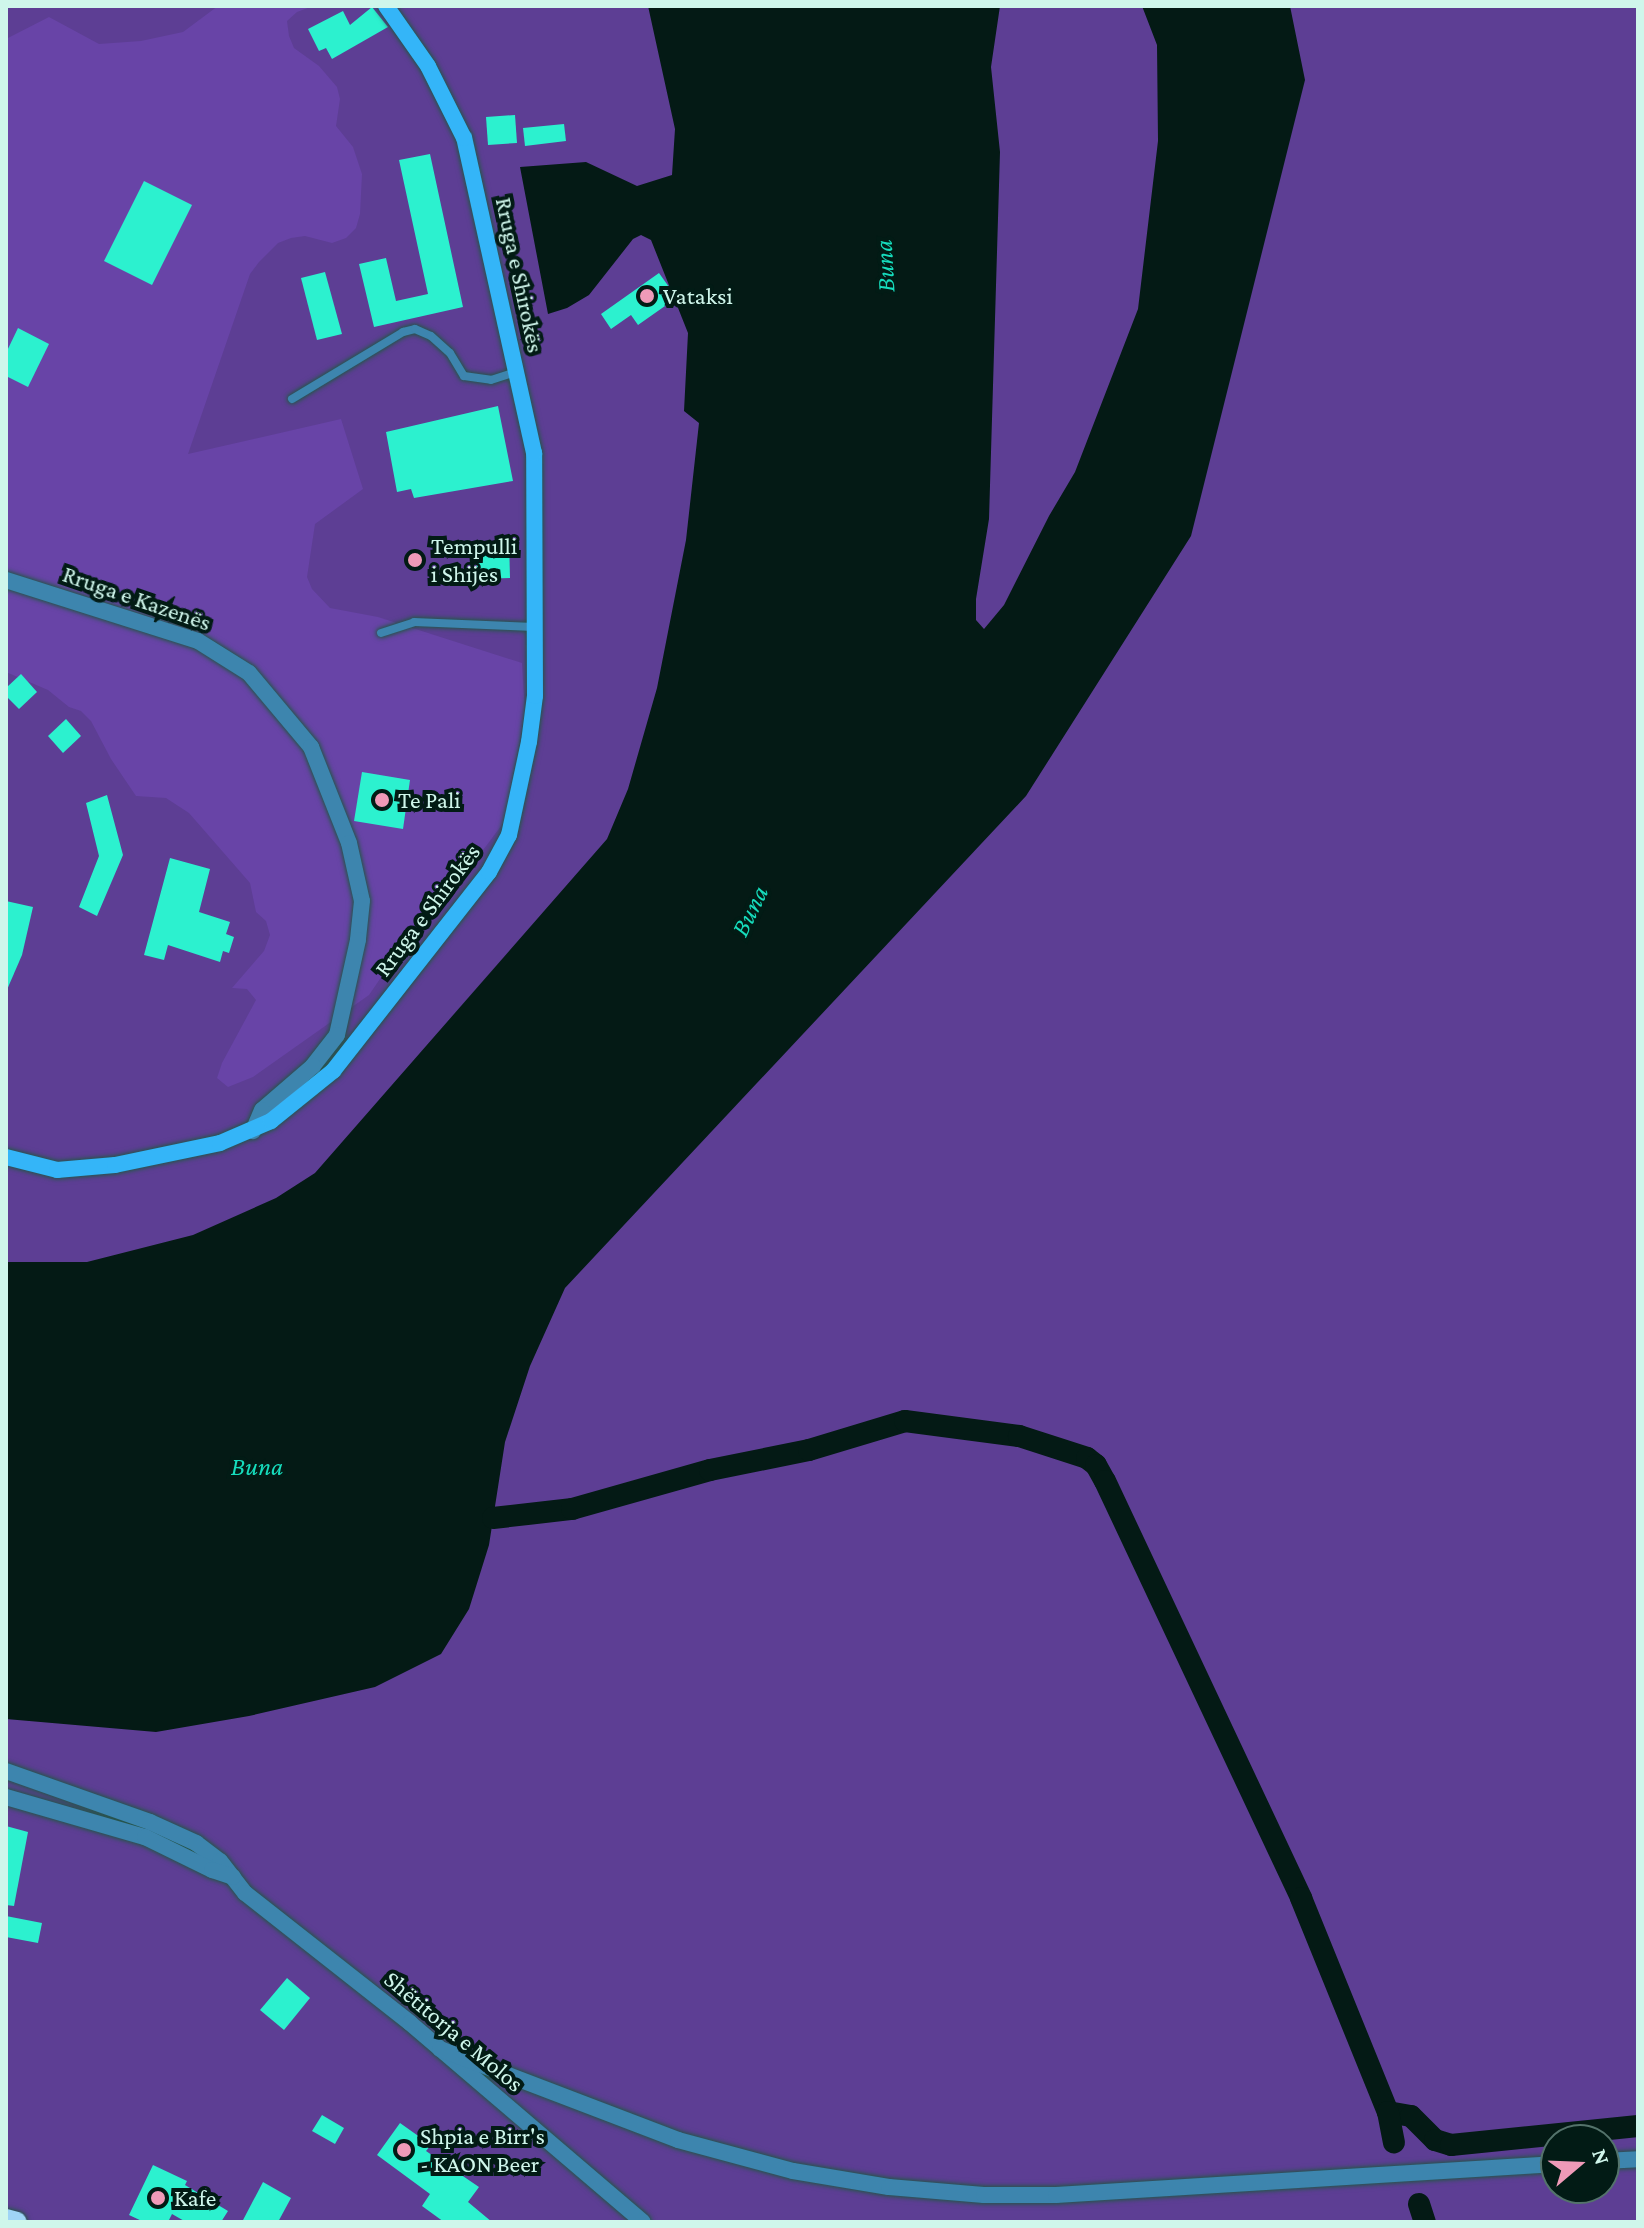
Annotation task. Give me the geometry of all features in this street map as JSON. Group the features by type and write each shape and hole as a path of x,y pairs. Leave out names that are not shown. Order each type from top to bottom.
{"main road":[{"name":"Rruga e Shirokës","path":"6,1157 41,1168 81,1170 176,1154 253,1131 293,1106 333,1071 498,857 516,811 535,696 535,470 464,138 428,66 386,6"},
{"path":"6,2219 17,2222"}],"street":[{"name":"Rruga e Kazenës","path":"6,580 198,641 249,673 311,747 349,843 362,901 358,940 345,1008 328,1051 262,1110 253,1131"},
{"name":"Shëtitorja e Molos","path":"6,1771 186,1838 220,1861 245,1893 440,2049 643,2222"},
{"name":"Shëtitorja e Molos","path":"6,1797 145,1837 212,1870 235,1877"},
{"path":"440,2049 678,2140 793,2171 889,2187 984,2195 1056,2195 1540,2165"}],"lane":[{"path":"292,399 403,332 415,329 431,336 450,353 464,376 491,380 516,372"},
{"path":"381,633 414,622 534,627"}],"shaded area":[{"path":"6,6 1638,6 1638,2222 6,2222"},
{"path":"218,6 313,6 297,12 287,21 289,36 294,48 319,66 337,87 340,99 336,126 353,147 362,174 360,214 356,228 346,238 332,243 305,236 291,238 278,243 250,274 188,454 341,419 363,489 315,524 307,577 312,589 330,608 378,617 522,663 525,713 504,822 445,901 395,957 369,995 253,1077 228,1087 217,1078 256,1000 247,989 232,988 264,951 270,935 266,921 256,912 250,883 189,813 166,798 136,796 111,759 91,721 81,711 69,707 48,690 6,672 6,39 49,17 99,44 141,41 183,32"}],"water":[{"name":"Buna","path":"648,6 1000,6 991,67 1000,152 989,519 976,599 976,620 984,629 1004,605 1075,472 1138,309 1158,141 1157,45 1142,6 1290,6 1305,80 1191,536 1026,796 565,1288 530,1366 505,1442 489,1545 469,1609 441,1654 375,1687 249,1716 156,1732 6,1719 6,1262 87,1262 193,1235 276,1198 315,1173 607,839 628,789 657,688 686,540 699,423 684,411 688,333 651,240 641,235 633,239 589,295 567,308 548,314 520,167 586,162 637,186 672,175 675,129"}],"building":[{"path":"372,7 388,27 332,59 326,48 319,51 308,29 343,11 350,25"},
{"path":"515,115 517,143 488,145 486,117"},
{"path":"564,124 566,141 525,146 523,128"},
{"path":"430,154 463,307 374,327 359,264 386,258 396,301 428,294 399,160"},
{"path":"144,181 192,205 152,285 104,261"},
{"path":"325,272 342,334 317,340 301,278"},
{"name":"Vataksi","path":"659,273 669,287 665,306 638,325 631,315 611,329 601,314"},
{"path":"18,328 49,344 28,387 6,376 6,353"},
{"path":"498,406 513,481 414,498 411,489 397,492 386,432"},
{"path":"476,541 509,541 510,578 477,579"},
{"path":"21,674 37,692 19,709 6,696 6,688"},
{"path":"66,719 81,736 63,753 48,736"},
{"name":"Te Pali","path":"362,772 410,780 403,829 354,821"},
{"path":"107,795 123,855 97,916 79,907 99,856 86,803"},
{"path":"170,858 210,869 199,912 230,922 226,934 234,937 229,953 223,951 220,962 168,945 164,960 144,955"},
{"path":"6,901 33,907 22,955 6,992"},
{"path":"6,1826 28,1832 14,1906 6,1905"},
{"path":"6,1916 42,1923 38,1943 6,1937"},
{"path":"287,1978 310,1998 284,2030 260,2010"},
{"path":"322,2115 344,2128 335,2144 312,2131"},
{"path":"400,2123 431,2145 426,2151 479,2187 468,2202 492,2222 444,2222 422,2206 430,2194 377,2155"},
{"name":"Kafe","path":"153,2165 187,2181 185,2185 228,2211 221,2222 186,2222 172,2214 168,2222 144,2222 129,2215"},
{"path":"263,2182 291,2198 278,2222 242,2222"}],"waterway":[{"path":"493,1518 572,1509 710,1470 809,1450 905,1421 1019,1436 1087,1458 1096,1465 1105,1481 1301,1898 1388,2112 1411,2116 1435,2140 1451,2145 1638,2126"},
{"path":"1388,2112 1394,2142"},
{"path":"1419,2204 1425,2222"}],"place":[{"name":"Vataksi","path":"647,296"},
{"name":"Tempulli i Shijes","path":"415,560"},
{"name":"Te Pali","path":"382,800"},
{"name":"Shpia e Birr's - KAON Beer","path":"404,2150"},
{"name":"Kafe","path":"158,2198"}]}
